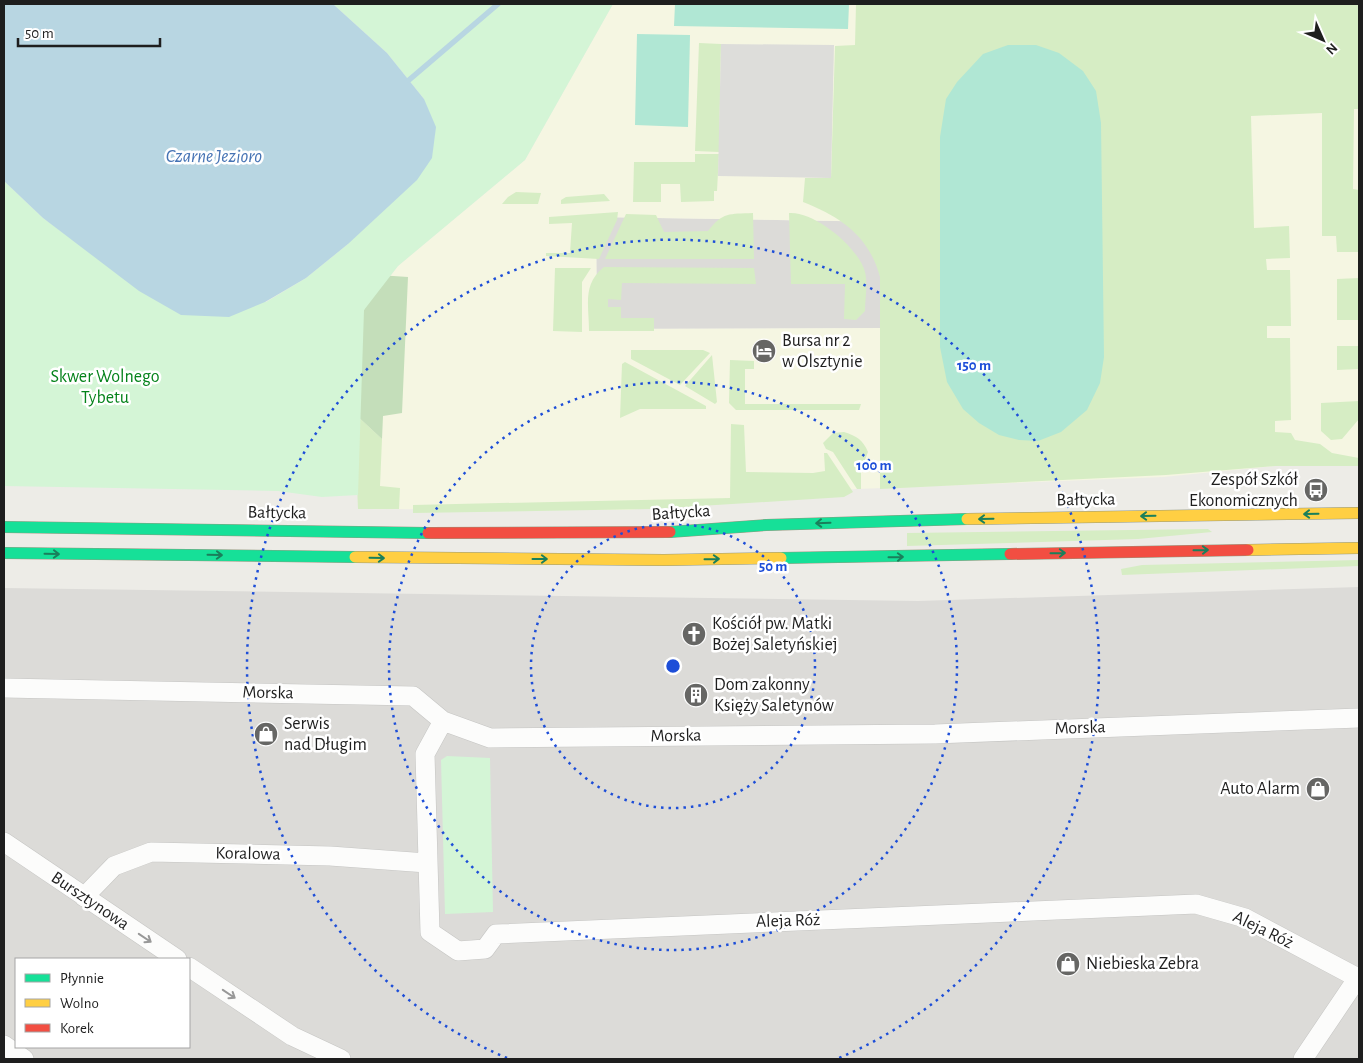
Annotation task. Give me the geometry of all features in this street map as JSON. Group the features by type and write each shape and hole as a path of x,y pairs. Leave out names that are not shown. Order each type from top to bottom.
{"main road":[{"name":"Bałtycka","path":"4,527 650,533 766,524 870,521 1359,513"},
{"path":"4,553 664,560 1359,548"}],"street":[{"name":"Morska","path":"4,688 413,696 443,721 490,738 935,734 1359,718"},
{"name":"Aleja Róż","path":"443,721 425,754 430,932 458,951 485,949 496,934 1196,904 1245,918 1359,977"},
{"name":"Bursztynowa","path":"4,842 176,958"},
{"name":"Koralowa","path":"84,897 114,866 152,852 330,856 427,863"},
{"path":"190,968 292,1036 341,1059"},
{"path":"1303,1059 1359,977"},
{"path":"4,1045 24,1059"}],"shaded area":[{"path":"613,4 1359,4 1359,466 1275,466 1163,477 857,489 628,510 358,509 364,310 398,266 525,160","holes":["596,217 895,222 886,328 597,329"]},
{"path":"721,44 834,45 831,178 718,176"},
{"path":"596,217 895,222 886,328 597,329"},
{"path":"1359,587 1359,1059 4,1059 4,588 918,601"}],"green space":[{"name":"Skwer Wolnego Tybetu","path":"333,4 613,4 525,160 398,266 364,310 358,495 322,497 278,491 4,486 4,181 43,218 91,253 266,302 306,278 348,244 424,99 387,53"},
{"path":"675,4 849,4 848,29 674,26"},
{"path":"856,4 1359,4 1359,109 1354,109 1353,189 1359,190 1359,252 1337,252 1336,236 1322,236 1322,113 1251,116 1254,228 1289,226 1290,258 1266,259 1267,270 1290,270 1291,326 1267,326 1267,338 1290,338 1291,420 1275,421 1275,432 1291,433 1295,440 1320,444 1332,453 1359,458 1359,466 1275,466 1166,475 880,489 880,277 869,250 852,230 830,214 803,202 805,178 831,178 835,46 855,45"},
{"path":"637,34 690,35 688,127 635,125"},
{"path":"699,43 721,44 719,152 695,151"},
{"path":"1008,45 1036,45 1059,53 1083,71 1096,91 1101,123 1104,357 1100,383 1087,410 1061,432 1038,441 1019,440 999,435 979,423 963,409 947,382 940,347 940,137 946,99 957,82 983,54"},
{"path":"695,154 719,154 717,191 714,191 714,201 681,202 680,184 661,184 661,202 633,202 634,162 695,162"},
{"path":"516,192 541,193 538,204 502,204"},
{"path":"604,194 610,201 561,204 561,200 566,197"},
{"path":"618,212 617,220 599,259 546,256 546,253 570,253 572,223 549,224 549,217"},
{"path":"753,213 754,259 605,259 626,214 656,215 664,232 708,231 718,220 727,215"},
{"path":"789,213 799,214 823,224 845,242 861,262 866,281 865,311 856,320 844,319 845,284 791,284"},
{"path":"604,267 754,268 756,284 622,283 621,300 608,299 608,307 621,307 621,318 654,318 654,331 589,331 588,296 592,281"},
{"path":"555,268 591,268 582,282 582,332 553,331"},
{"path":"378,275 408,277 402,413 383,416 382,439 354,413 356,330"},
{"path":"1359,278 1359,320 1337,320 1337,279"},
{"path":"1337,346 1359,346 1359,369 1337,370"},
{"path":"631,350 703,350 710,353 680,385 631,359"},
{"path":"712,355 717,402 715,404 685,386"},
{"path":"730,360 754,361 754,369 745,369 745,404 861,404 859,410 736,410 729,403"},
{"path":"625,362 706,406 706,409 640,409 620,418 622,364"},
{"path":"1359,401 1359,419 1342,439 1331,440 1321,431 1321,403"},
{"path":"354,413 382,439 380,486 400,488 399,509 358,509"},
{"path":"731,424 744,425 746,472 813,473 825,471 824,453 827,453 853,492 844,497 652,509 413,513 413,505 730,498"},
{"path":"844,432 859,439 868,452 861,470 861,489 857,489 833,452 826,449 823,443 833,433"},
{"path":"1208,529 1212,532 1138,539 907,546 907,533"},
{"path":"1359,560 1359,566 1122,575 1121,569 1142,565"},
{"path":"447,756 490,758 493,912 445,914 441,760"}],"water":[{"name":"Czarne Jezioro","path":"4,4 333,4 387,53 424,99 436,127 432,158 417,180 348,244 306,278 265,302 229,317 181,315 139,291 43,218 4,181"}],"waterway":[{"path":"409,80 498,4"}],"traffic: fast":[{"path":"670,532 766,525 967,519"},
{"path":"4,527 428,533"},
{"path":"4,553 355,557"},
{"path":"781,558 1010,554"}],"traffic: slow":[{"path":"967,519 1359,513"},
{"path":"1248,550 1359,548"},
{"path":"355,557 664,560 781,558"}],"traffic: jam":[{"path":"428,533 670,532"},
{"path":"1010,554 1248,550"}],"place":[{"name":"Bursa nr 2 w Olsztynie","path":"764,351"},
{"name":"Zespół Szkół Ekonomicznych","path":"1316,490"},
{"name":"Kościół pw. Matki Bożej Saletyńskiej","path":"694,634"},
{"name":"Dom zakonny Księży Saletynów","path":"696,695"},
{"name":"Serwis nad Długim","path":"266,734"},
{"name":"Auto Alarm","path":"1318,789"},
{"name":"Niebieska Zebra","path":"1068,964"}]}
